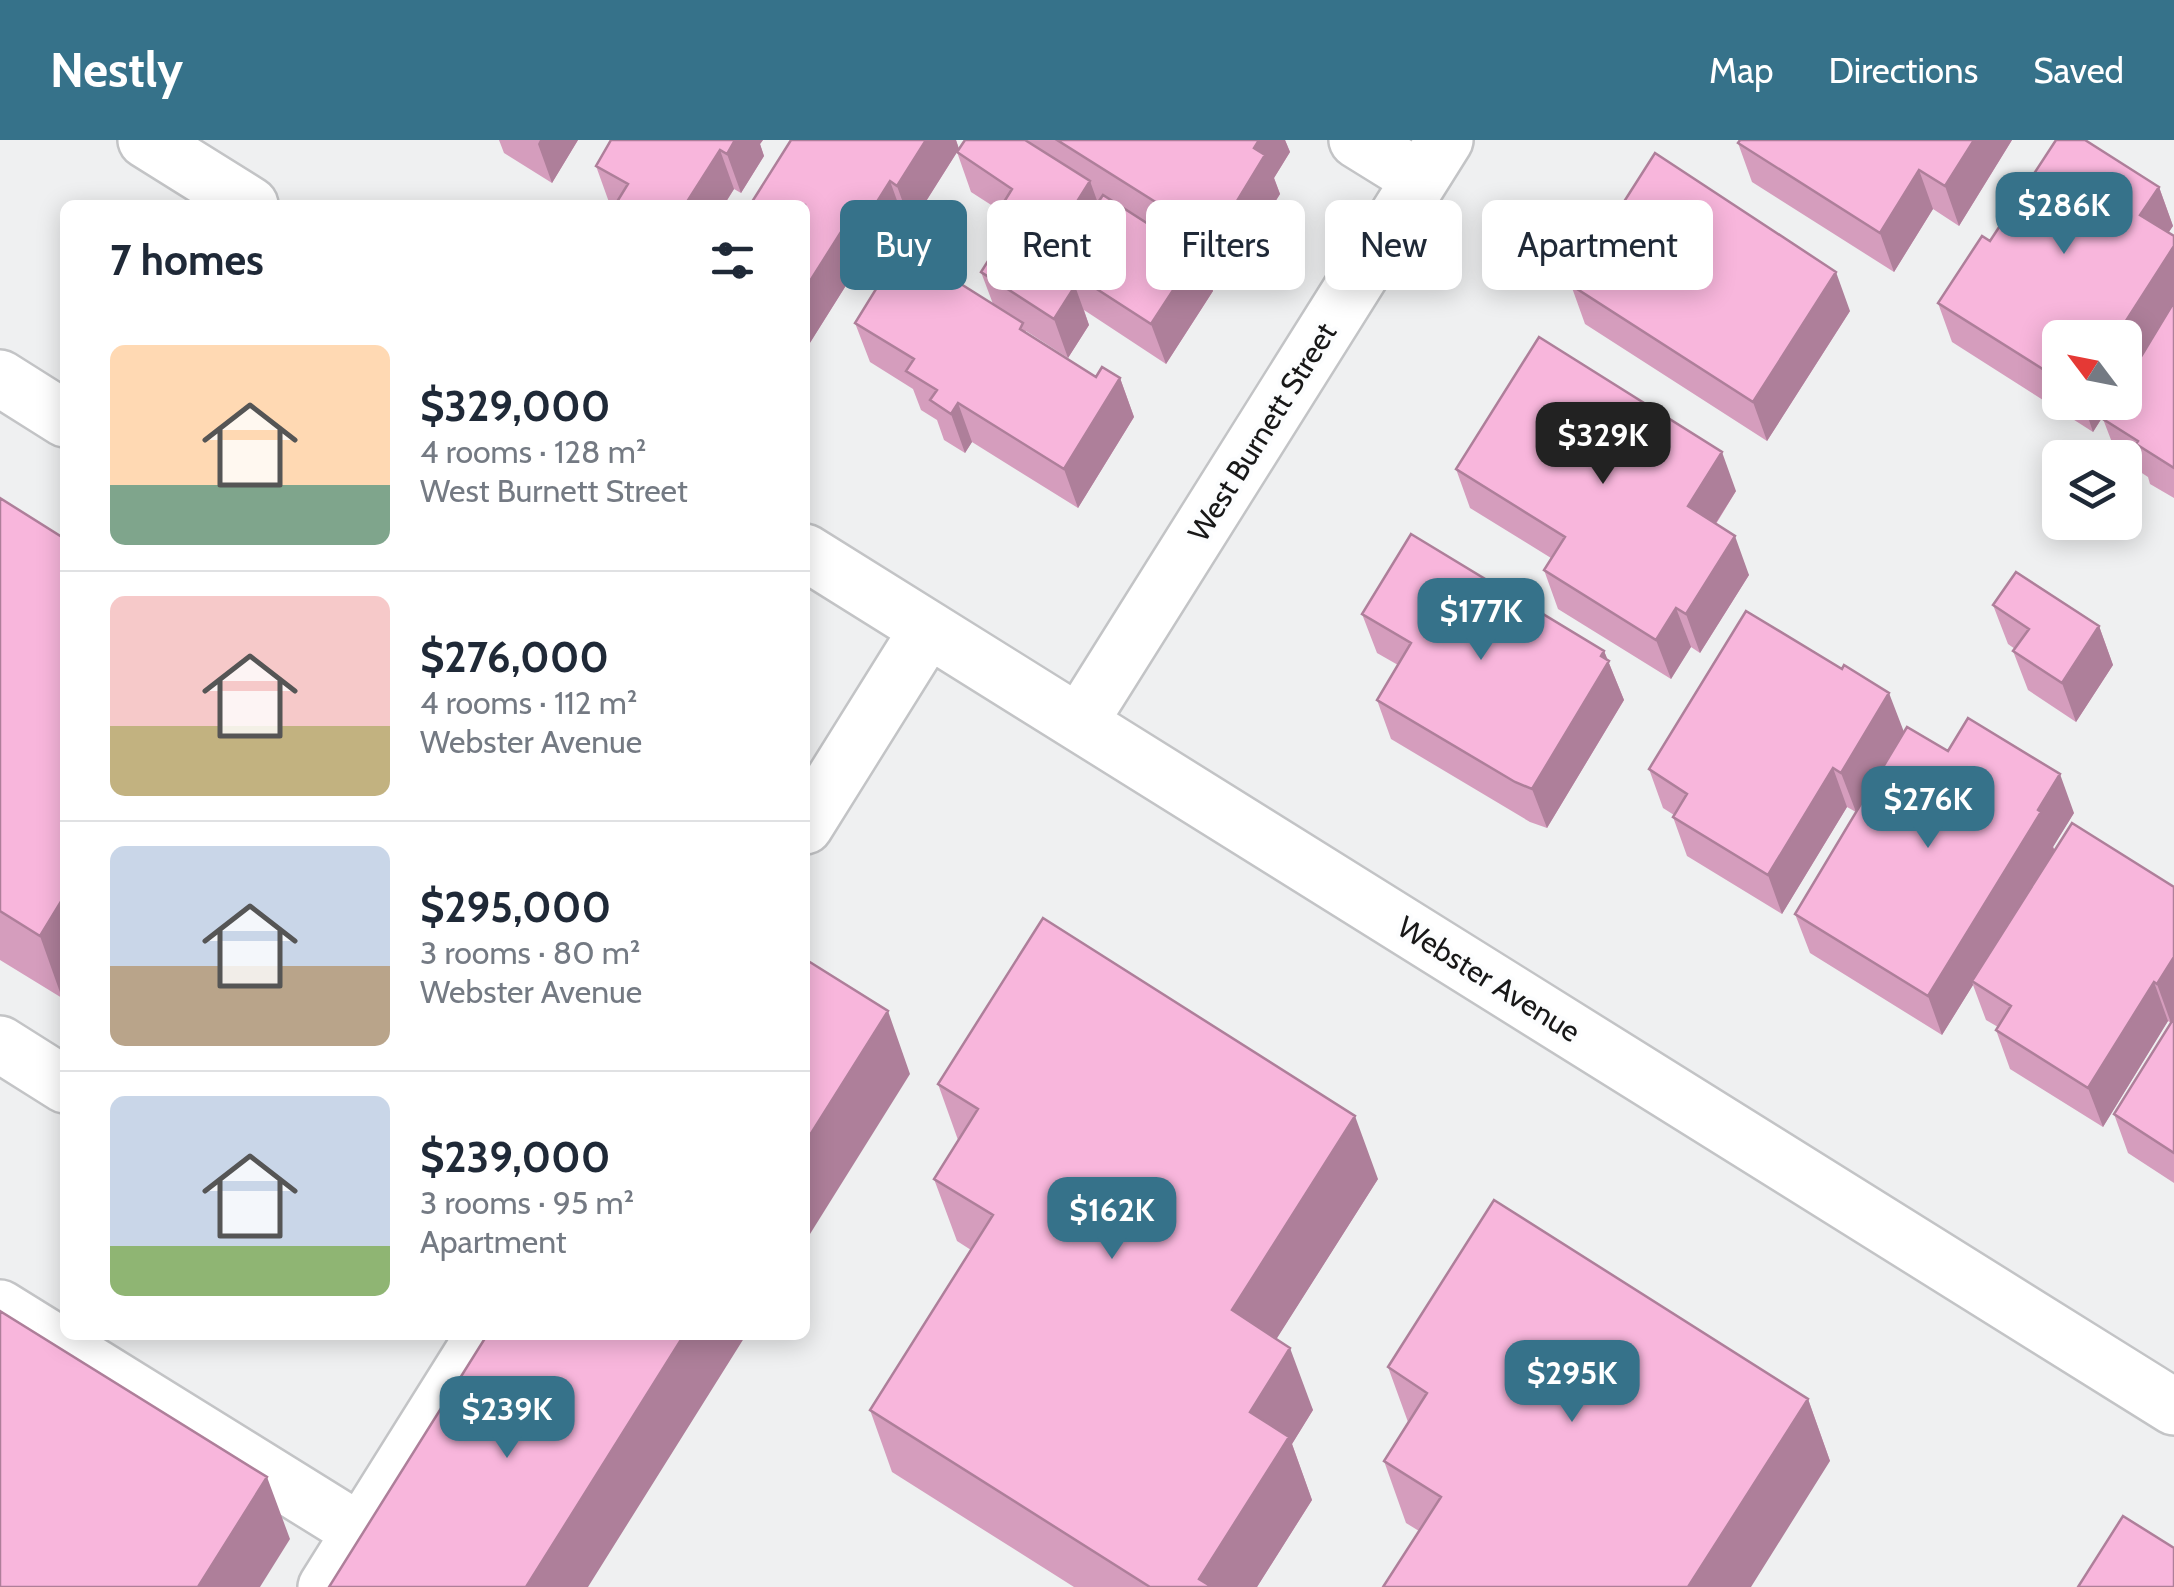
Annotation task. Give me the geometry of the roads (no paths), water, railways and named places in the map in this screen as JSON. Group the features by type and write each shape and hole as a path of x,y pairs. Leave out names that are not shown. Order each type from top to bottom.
{"street":[{"path":"146,140 241,200"},
{"path":"1357,140 1433,160"},
{"name":"West Burnett Street","path":"1079,723 1433,160"},
{"path":"0,378 60,416"},
{"name":"Webster Avenue","path":"810,555 2174,1407"},
{"path":"810,818 928,629"},
{"path":"0,1044 60,1082"},
{"path":"0,1308 361,1532"},
{"path":"326,1587 472,1340"}]}
